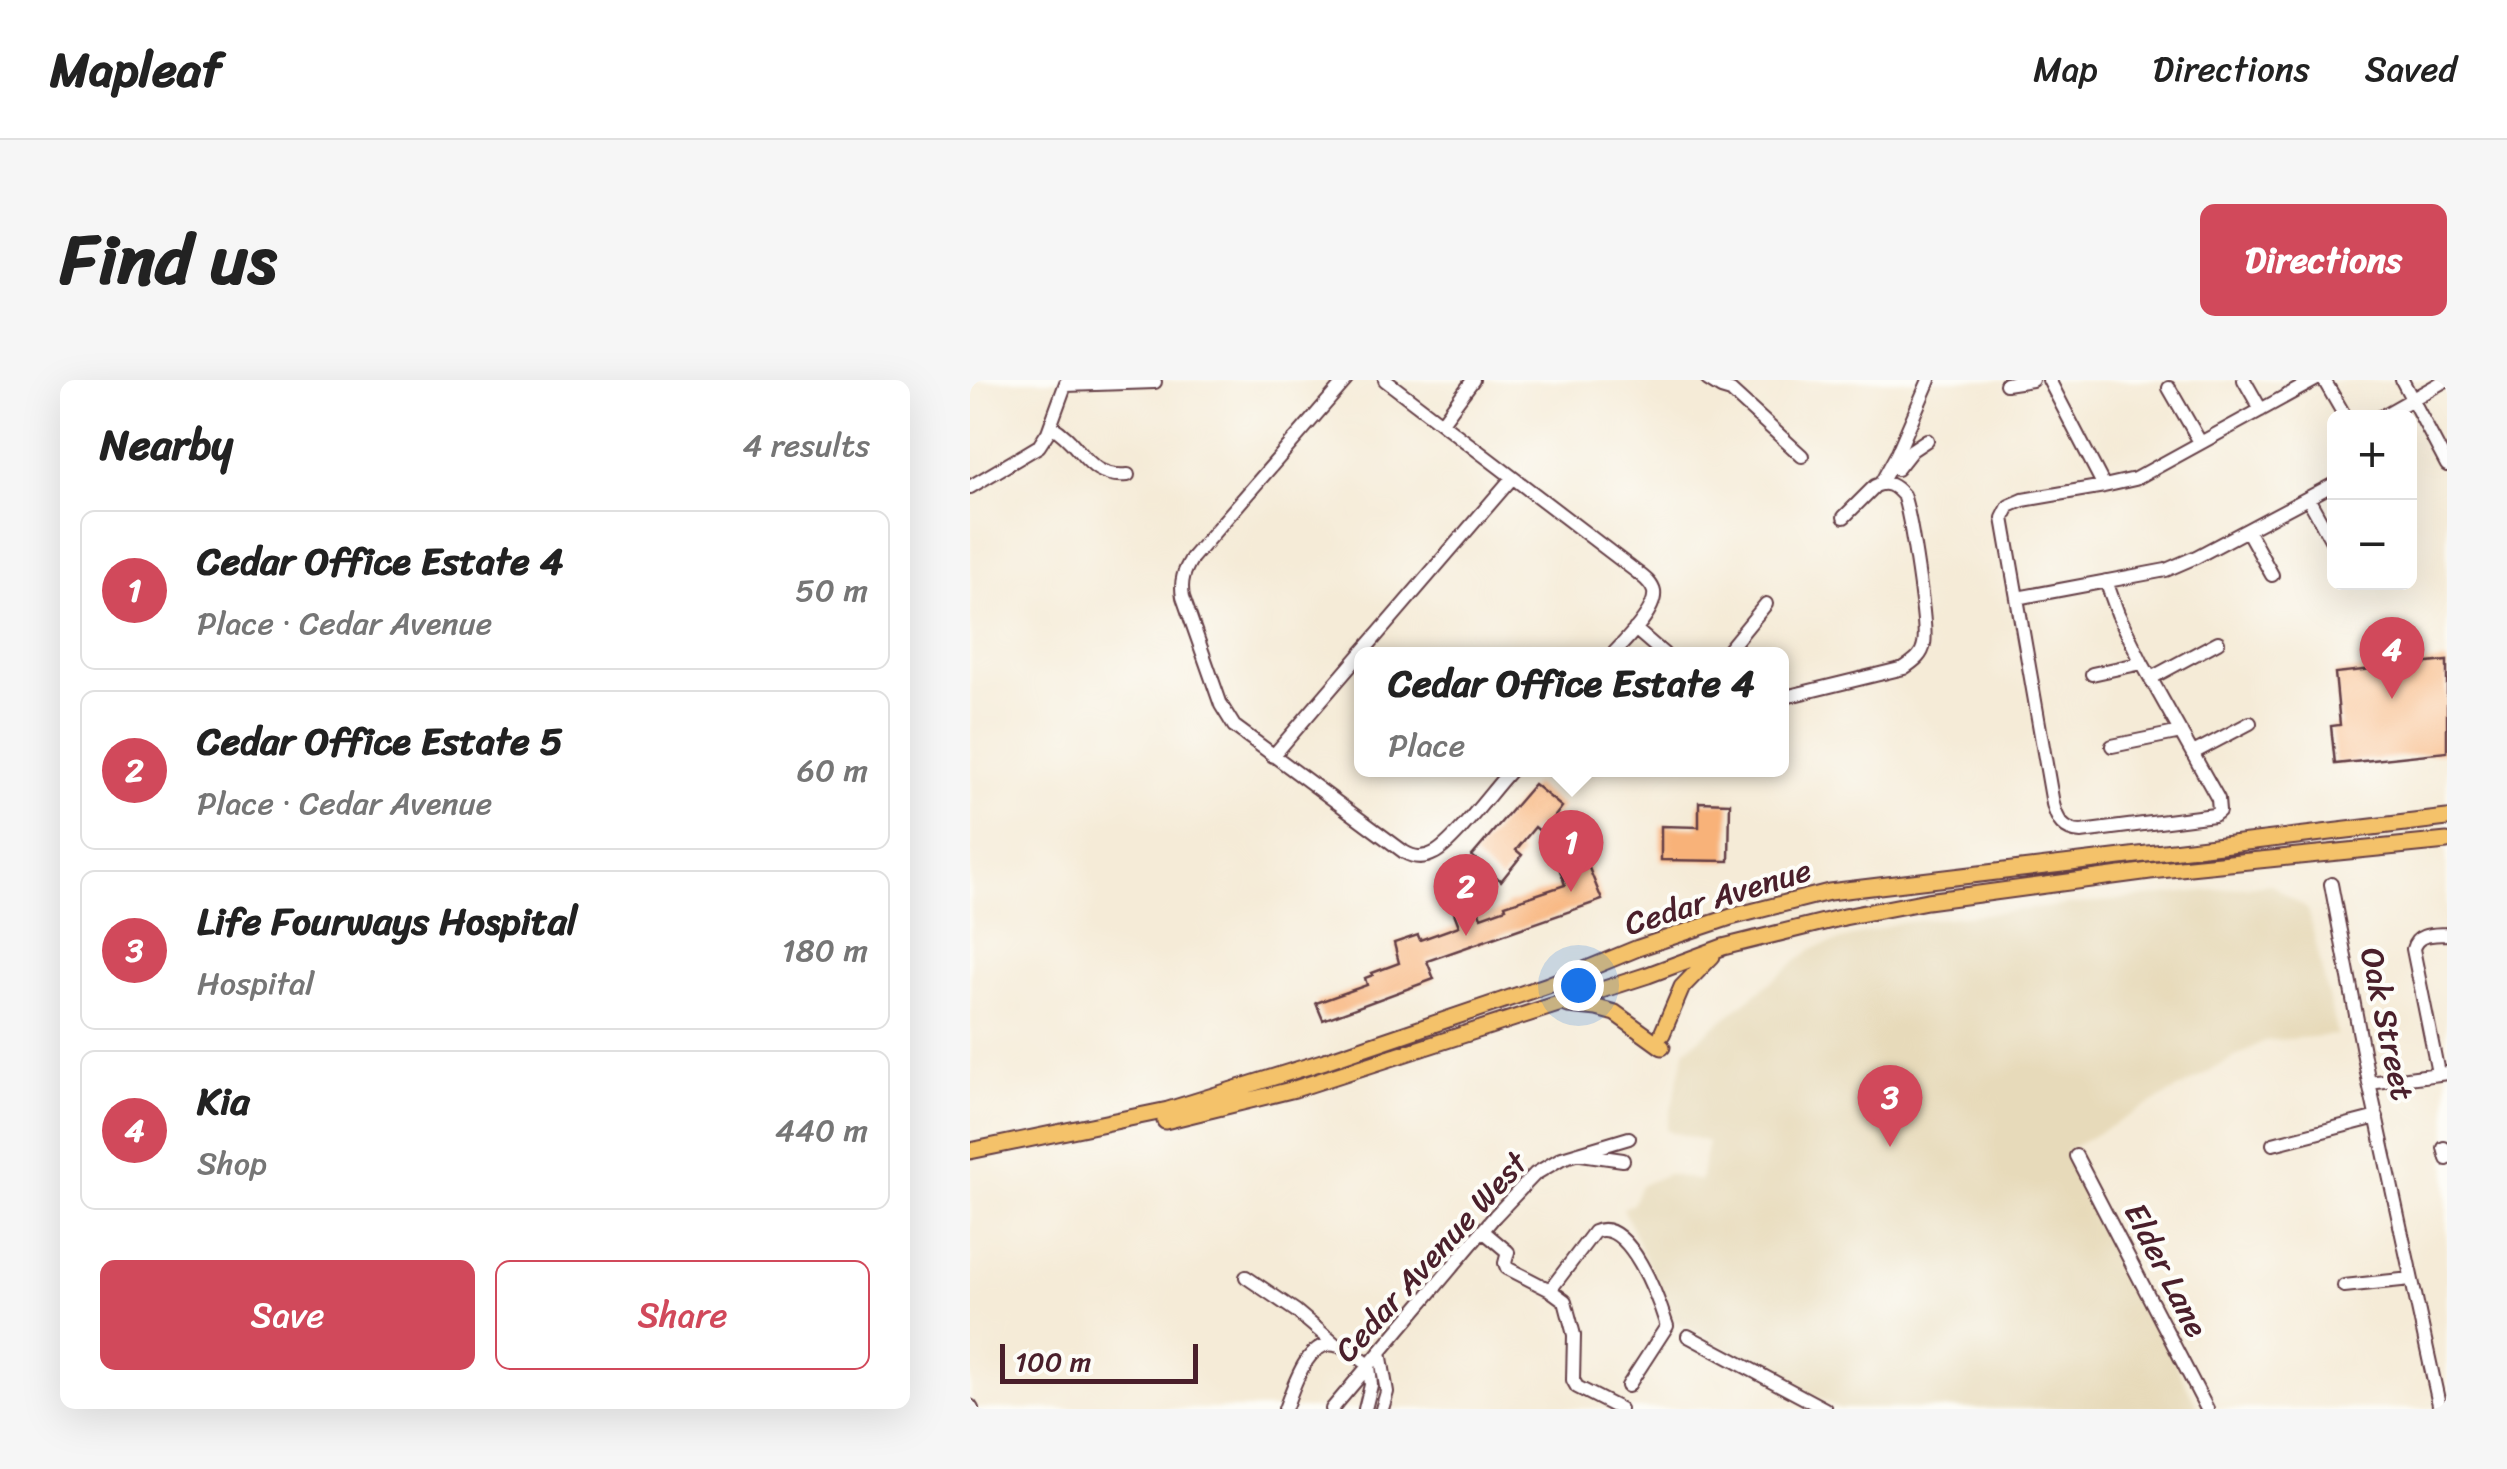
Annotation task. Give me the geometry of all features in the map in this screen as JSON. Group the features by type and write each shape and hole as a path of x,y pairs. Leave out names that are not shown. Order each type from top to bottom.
{"main road":[{"name":"Cedar Avenue","path":"970,1151 1186,1105 1536,989 1731,917 1829,892 2447,818"},
{"name":"Cedar Avenue","path":"970,1159 1146,1125 1295,1089 1648,976 1722,946 1844,916 1927,900 2150,871 2447,840"},
{"path":"1560,1004 1616,1013 1662,1040 1682,987 1722,946"}],"street":[{"path":"1346,380 1192,558 1182,581 1183,597 1226,716 1273,756 1415,858 1443,848 1505,777"},
{"path":"1385,380 1647,580 1654,598 1618,647"},
{"path":"1442,422 1473,380"},
{"path":"1708,380 1732,390 1802,456"},
{"path":"1732,390 1745,380"},
{"path":"1884,483 1928,380"},
{"path":"2006,384 2032,380"},
{"path":"2049,380 2104,486"},
{"path":"2244,380 2261,410"},
{"path":"2106,581 2142,663 2219,803 2214,816 2081,832 2064,826 2055,814 2004,526 2006,510 2023,500 2135,479 2315,380"},
{"path":"2324,380 2341,410"},
{"path":"2402,380 2447,465"},
{"path":"2393,410 2446,380"},
{"path":"970,487 1033,451 1045,439 1066,382 1155,382"},
{"path":"2169,388 2200,442"},
{"path":"1051,426 1070,438 1098,470 1115,476 1128,475"},
{"path":"1844,517 1926,440"},
{"path":"1367,647 1512,478"},
{"path":"1789,696 1891,672 1920,656 1925,638 1905,500 1897,488 1884,483"},
{"path":"2018,598 2166,570 2327,488"},
{"path":"2308,498 2327,532"},
{"path":"2247,530 2272,575"},
{"path":"1731,647 1766,604"},
{"path":"1635,629 1656,647"},
{"path":"2151,678 2218,642"},
{"path":"1273,756 1354,662"},
{"path":"2092,674 2142,663"},
{"path":"2194,752 2250,723"},
{"path":"2112,746 2181,732"},
{"name":"Oak Street","path":"2331,884 2369,1083 2440,1409"},
{"path":"2369,1083 2442,1073 2413,949 2421,938 2447,934"},
{"path":"2272,1144 2378,1117"},
{"name":"Cedar Avenue West","path":"1332,1409 1535,1174 1552,1162 1628,1138"},
{"name":"Cedar Avenue West","path":"1578,1153 1623,1160"},
{"name":"Elder Lane","path":"2076,1156 2207,1409"},
{"path":"1550,1290 1594,1232 1610,1230 1626,1242 1638,1257 1667,1326 1628,1386"},
{"path":"1482,1231 1508,1252 1506,1268 1565,1301 1574,1335 1573,1380 1577,1387 1620,1409"},
{"path":"1246,1277 1335,1344 1370,1365 1371,1385 1365,1409"},
{"path":"2344,1286 2411,1279"},
{"path":"1688,1336 1825,1409"},
{"path":"1285,1409 1308,1360 1321,1347 1335,1344"},
{"path":"1380,1352 1387,1392 1382,1409"}],"shaded area":[{"path":"2271,884 2308,910 2337,1035 2264,1041 2066,1151 2199,1409 1839,1409 1672,1319 1623,1208 1633,1204 1640,1186 1667,1174 1700,1181 1708,1142 1666,1130 1686,1049 1812,949 1898,923"}],"building":[{"path":"2447,661 2447,752 2335,764 2331,726 2340,725 2335,673"},
{"path":"1534,784 1562,807 1542,833 1535,827 1516,850 1522,855 1501,881 1472,856"},
{"path":"1699,802 1730,803 1729,861 1661,860 1661,826 1699,827"},
{"path":"1578,841 1602,900 1427,961 1434,979 1323,1020 1316,1003 1367,985 1365,978 1372,973 1399,963 1394,943 1418,935 1420,940 1459,926 1444,886 1466,878 1481,917 1565,885 1553,849"}],"place":[{"name":"Kia","path":"2392,699"},
{"name":"Cedar Office Estate 4","path":"1571,892"},
{"name":"Cedar Office Estate 5","path":"1466,936"},
{"name":"Life Fourways Hospital","path":"1890,1147"}]}
